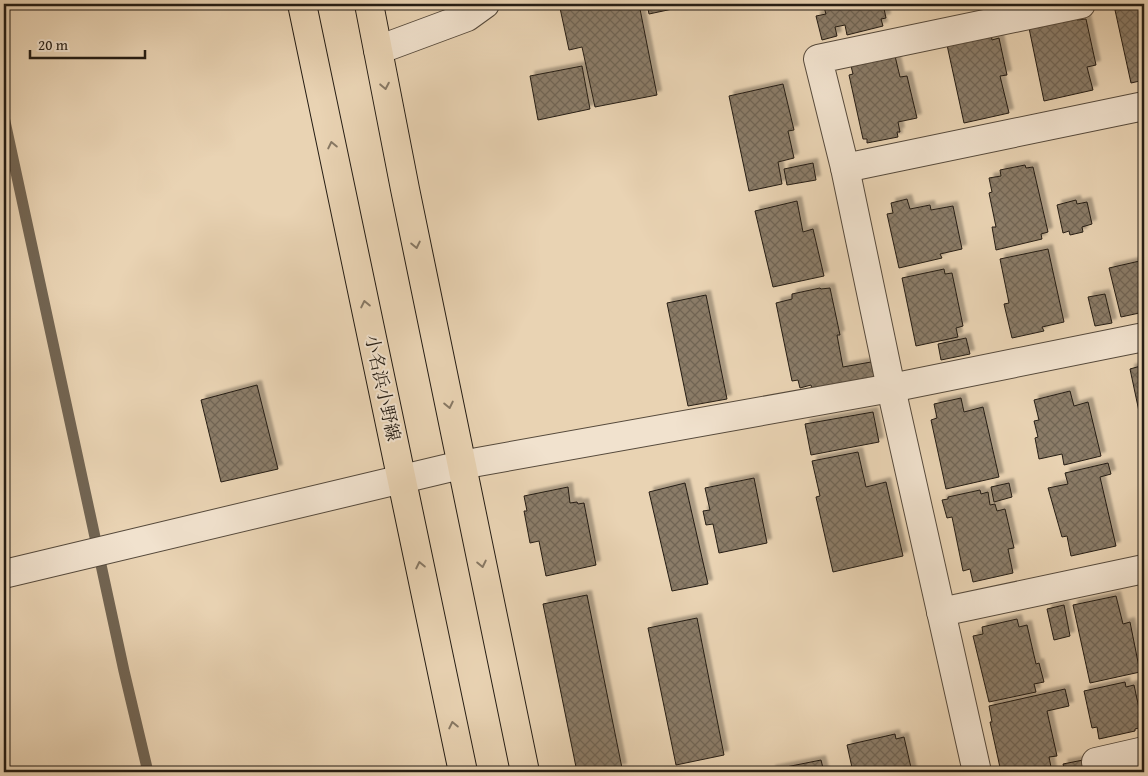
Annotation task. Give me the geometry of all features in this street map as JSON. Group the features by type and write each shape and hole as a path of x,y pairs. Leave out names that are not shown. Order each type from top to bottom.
{"main road":[{"name":"小名浜小野線","path":"302,4 463,772"},
{"path":"369,4 461,465 525,772"}],"street":[{"path":"378,50 467,17 485,4"},
{"path":"977,772 891,388 845,168 818,59 1081,4"},
{"path":"845,168 1144,106"},
{"path":"4,574 461,465 891,388 1144,337"},
{"path":"941,612 1144,569"},
{"path":"1096,762 1144,751"}],"building":[{"path":"581,4 639,4 657,95 595,107 582,47 569,50 560,8"},
{"path":"647,4 696,4 649,14"},
{"path":"823,4 883,4 886,18 881,19 883,26 847,35 845,25 835,27 837,36 822,40 816,16 826,14"},
{"path":"1144,4 1144,80 1131,83 1115,10"},
{"path":"1076,17 1077,20 1086,19 1096,65 1087,67 1093,90 1044,101 1029,28"},
{"path":"991,34 992,40 999,38 1007,75 1000,76 1009,113 964,123 947,45"},
{"path":"895,56 900,77 907,76 917,118 898,122 900,132 897,132 898,137 867,143 867,139 863,139 849,75 853,74 851,66"},
{"path":"582,66 590,109 538,120 530,76"},
{"path":"783,84 794,130 788,131 794,158 778,162 782,184 749,191 729,96"},
{"path":"813,163 816,180 787,185 784,169"},
{"path":"1025,165 1026,168 1033,167 1048,232 1041,234 1042,239 996,250 992,227 996,227 989,193 992,192 989,178 1001,176 1000,170"},
{"path":"907,199 910,209 930,205 931,210 953,206 962,249 940,254 942,258 899,268 887,214 893,213 891,203"},
{"path":"1076,200 1077,204 1087,202 1092,224 1082,227 1083,232 1070,235 1069,231 1063,233 1057,205"},
{"path":"797,201 803,232 813,229 824,276 773,287 755,211"},
{"path":"1048,249 1064,322 1042,327 1044,331 1012,338 1004,304 1009,303 1000,259"},
{"path":"1144,260 1144,312 1121,317 1109,268"},
{"path":"944,269 945,274 952,273 963,326 956,328 958,337 916,346 902,278"},
{"path":"820,288 830,288 840,335 837,335 843,367 871,362 874,375 870,382 813,394 811,385 800,388 798,380 792,381 776,303 792,299 792,294"},
{"path":"1105,294 1112,323 1095,326 1088,297"},
{"path":"706,295 727,399 688,406 667,303"},
{"path":"966,338 970,354 941,360 938,344"},
{"path":"1144,365 1144,435 1130,369"},
{"path":"257,385 278,469 221,482 201,400"},
{"path":"1070,391 1074,406 1088,402 1101,456 1064,465 1062,454 1039,459 1035,438 1038,437 1034,421 1039,420 1034,400"},
{"path":"961,398 964,412 983,407 999,477 946,489 931,420 937,418 934,404"},
{"path":"873,412 879,442 811,455 805,424"},
{"path":"858,452 866,487 886,482 903,556 833,572 816,497 820,496 812,461"},
{"path":"1108,463 1111,474 1100,477 1116,546 1071,556 1067,536 1062,537 1048,488 1068,484 1065,473"},
{"path":"754,478 767,543 719,553 713,524 706,525 703,511 710,510 705,488"},
{"path":"685,483 708,584 672,591 649,492"},
{"path":"1009,483 1012,497 994,502 991,487"},
{"path":"568,487 570,503 584,503 596,565 546,576 539,541 530,543 524,511 527,511 524,496"},
{"path":"980,490 981,494 988,492 990,505 995,504 997,511 1005,509 1014,548 1008,549 1013,573 973,582 970,569 963,571 952,517 947,518 942,500"},
{"path":"587,595 622,768 601,772 577,772 543,604"},
{"path":"1116,596 1123,624 1130,622 1140,672 1090,683 1073,605"},
{"path":"1064,605 1070,636 1054,640 1047,609"},
{"path":"697,618 724,755 676,765 648,628"},
{"path":"1017,619 1019,627 1027,625 1036,664 1039,663 1044,682 1034,684 1036,692 989,702 973,636 983,634 982,627"},
{"path":"1125,682 1126,687 1134,685 1143,727 1135,729 1135,731 1099,739 1097,727 1092,728 1084,691"},
{"path":"1065,689 1069,706 1047,711 1057,756 1049,757 1052,772 1001,772 990,722 992,722 989,706"},
{"path":"895,734 896,739 904,737 912,772 853,772 847,745"},
{"path":"1088,759 1091,772 1065,772 1063,764"},
{"path":"821,760 824,772 771,772 771,770"}],"waterway":[{"path":"4,117 124,671 148,772"}]}
